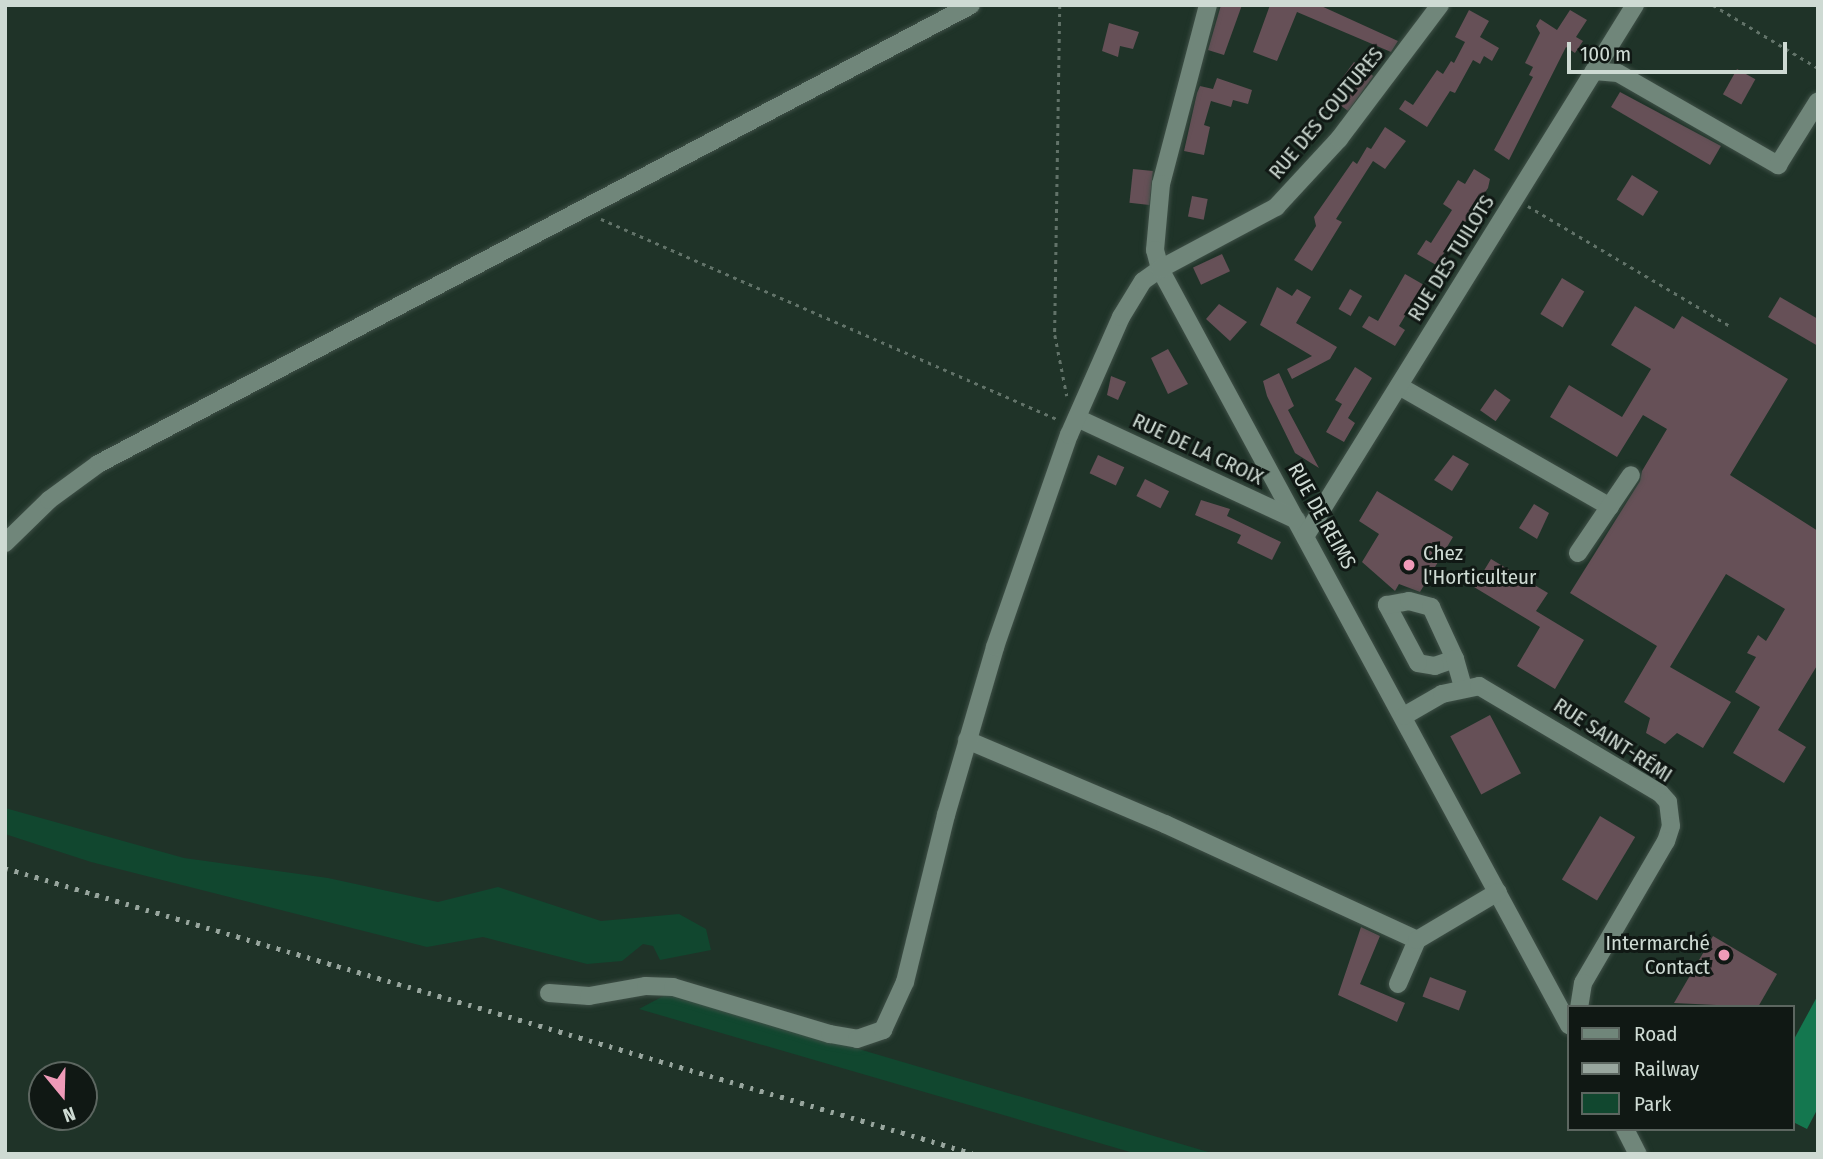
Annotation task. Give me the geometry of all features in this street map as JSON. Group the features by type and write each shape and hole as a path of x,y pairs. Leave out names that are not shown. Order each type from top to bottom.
{"street":[{"path":"5,543 28,520 98,464 971,5"},
{"name":"RUE DE REIMS","path":"1208,5 1161,184 1154,250 1160,269 1302,527 1568,1023"},
{"name":"RUE DES COUTURES","path":"549,993 589,996 659,985 844,1037 871,1037 883,1030 905,982 967,740 1039,519 1121,317 1143,281 1160,269 1276,207 1339,139 1440,5"},
{"name":"RUE DES TUILOTS","path":"1302,527 1399,386 1635,5"},
{"path":"1594,71 1618,73 1778,164 1818,101"},
{"path":"1399,386 1610,507"},
{"name":"RUE DE LA CROIX","path":"1079,419 1302,527"},
{"path":"1578,553 1631,475"},
{"path":"5,524 28,520"},
{"path":"1404,716 1462,687 1455,659"},
{"name":"RUE SAINT-RÉMI","path":"1462,687 1479,686 1506,699 1660,793 1671,813 1671,826 1657,859 1583,983 1579,1005"},
{"path":"967,740 1165,824 1417,940"},
{"path":"1398,984 1417,940 1498,892"},
{"path":"1626,1131 1638,1154"}],"path":[{"path":"583,210 1054,421 1079,419 1068,397 1055,335 1060,5"},
{"path":"1713,5 1818,68"},
{"path":"1515,199 1730,326"}],"green space":[{"path":"5,808 184,858 328,878 438,902 498,887 601,921 679,914 706,929 711,950 660,960 653,946 643,944 622,961 587,964 483,937 427,947 91,862 5,834"},
{"path":"669,993 1215,1154 1137,1154 639,1009"}],"shaded area":[{"path":"1818,995 1818,1108 1807,1129 1795,1123 1795,1037"}],"building":[{"path":"1221,5 1242,5 1224,55 1208,50"},
{"path":"1270,5 1319,5 1398,41 1391,52 1297,12 1277,61 1253,52"},
{"path":"1469,10 1489,21 1480,37 1499,48 1492,61 1484,56 1480,64 1473,60 1455,93 1450,91 1427,127 1399,109 1405,100 1413,105 1437,70 1443,74 1451,61 1454,63 1465,42 1455,37"},
{"path":"1570,10 1587,20 1576,37 1583,41 1575,53 1566,47 1509,160 1494,150 1533,77 1529,75 1533,67 1525,63 1540,33 1536,26 1540,19 1557,30"},
{"path":"1109,23 1139,32 1133,49 1120,46 1118,57 1102,51"},
{"path":"1354,62 1373,76 1348,111 1329,97"},
{"path":"1737,69 1755,79 1741,105 1723,94"},
{"path":"1217,78 1252,90 1248,104 1233,100 1231,107 1211,101 1204,125 1210,127 1204,155 1184,151 1200,86 1213,89"},
{"path":"1620,92 1721,146 1710,165 1611,107"},
{"path":"1385,127 1406,141 1385,169 1373,161 1336,219 1342,222 1312,271 1294,260 1316,226 1314,217 1353,161 1357,164 1367,147 1371,149"},
{"path":"1133,169 1153,171 1149,205 1129,203"},
{"path":"1474,169 1490,179 1488,188 1436,265 1417,254 1426,240 1431,243 1452,210 1443,204 1458,180 1465,184"},
{"path":"1632,175 1658,191 1643,216 1617,200"},
{"path":"1192,196 1208,199 1204,220 1188,217"},
{"path":"1222,254 1230,271 1201,285 1193,268"},
{"path":"1405,274 1424,285 1399,326 1405,330 1395,346 1362,327 1369,316 1378,321"},
{"path":"1562,278 1584,291 1563,327 1540,314"},
{"path":"1277,287 1292,296 1297,289 1311,297 1296,323 1337,347 1330,359 1292,379 1287,369 1312,356 1260,325"},
{"path":"1350,289 1362,296 1351,316 1338,309"},
{"path":"1780,297 1818,319 1818,346 1768,317"},
{"path":"1219,304 1247,322 1230,341 1206,319"},
{"path":"1635,306 1674,329 1682,316 1788,379 1730,475 1818,531 1818,664 1778,730 1806,747 1784,783 1733,753 1760,707 1735,692 1756,657 1747,653 1758,635 1766,641 1785,609 1726,574 1670,667 1731,702 1703,748 1677,733 1665,744 1646,733 1650,718 1624,702 1657,646 1570,593 1640,481 1642,471 1667,429 1643,415 1617,457 1550,417 1569,385 1622,417 1651,369 1611,345"},
{"path":"1168,349 1188,384 1168,394 1151,358"},
{"path":"1355,367 1372,378 1348,418 1355,423 1344,442 1326,432 1342,404 1335,400"},
{"path":"1279,373 1294,406 1288,410 1319,468 1295,453 1267,396 1263,381"},
{"path":"1111,376 1126,382 1118,400 1107,395"},
{"path":"1495,389 1511,400 1496,421 1480,410"},
{"path":"1098,455 1124,467 1116,485 1090,473"},
{"path":"1453,455 1469,464 1452,491 1434,480"},
{"path":"1145,479 1169,491 1160,508 1136,496"},
{"path":"1377,491 1453,537 1420,592 1399,584 1395,591 1362,562 1379,534 1359,521"},
{"path":"1201,500 1230,509 1227,516 1281,542 1272,560 1237,543 1241,535 1195,515"},
{"path":"1534,504 1549,513 1537,539 1519,528"},
{"path":"1491,559 1548,593 1536,611 1584,640 1555,689 1517,666 1540,627 1474,587"},
{"path":"1490,715 1521,773 1481,794 1450,736"},
{"path":"1600,816 1635,837 1597,901 1562,879"},
{"path":"1361,927 1380,936 1360,984 1405,1003 1397,1022 1338,995"},
{"name":"Intermarché Contact","path":"1713,936 1777,974 1759,1005 1674,1003"},
{"path":"1430,977 1466,991 1459,1011 1422,997"}],"railway":[{"path":"5,868 975,1154"}],"place":[{"name":"Chez l'Horticulteur","path":"1409,565"},
{"name":"Intermarché Contact","path":"1724,955"}]}
